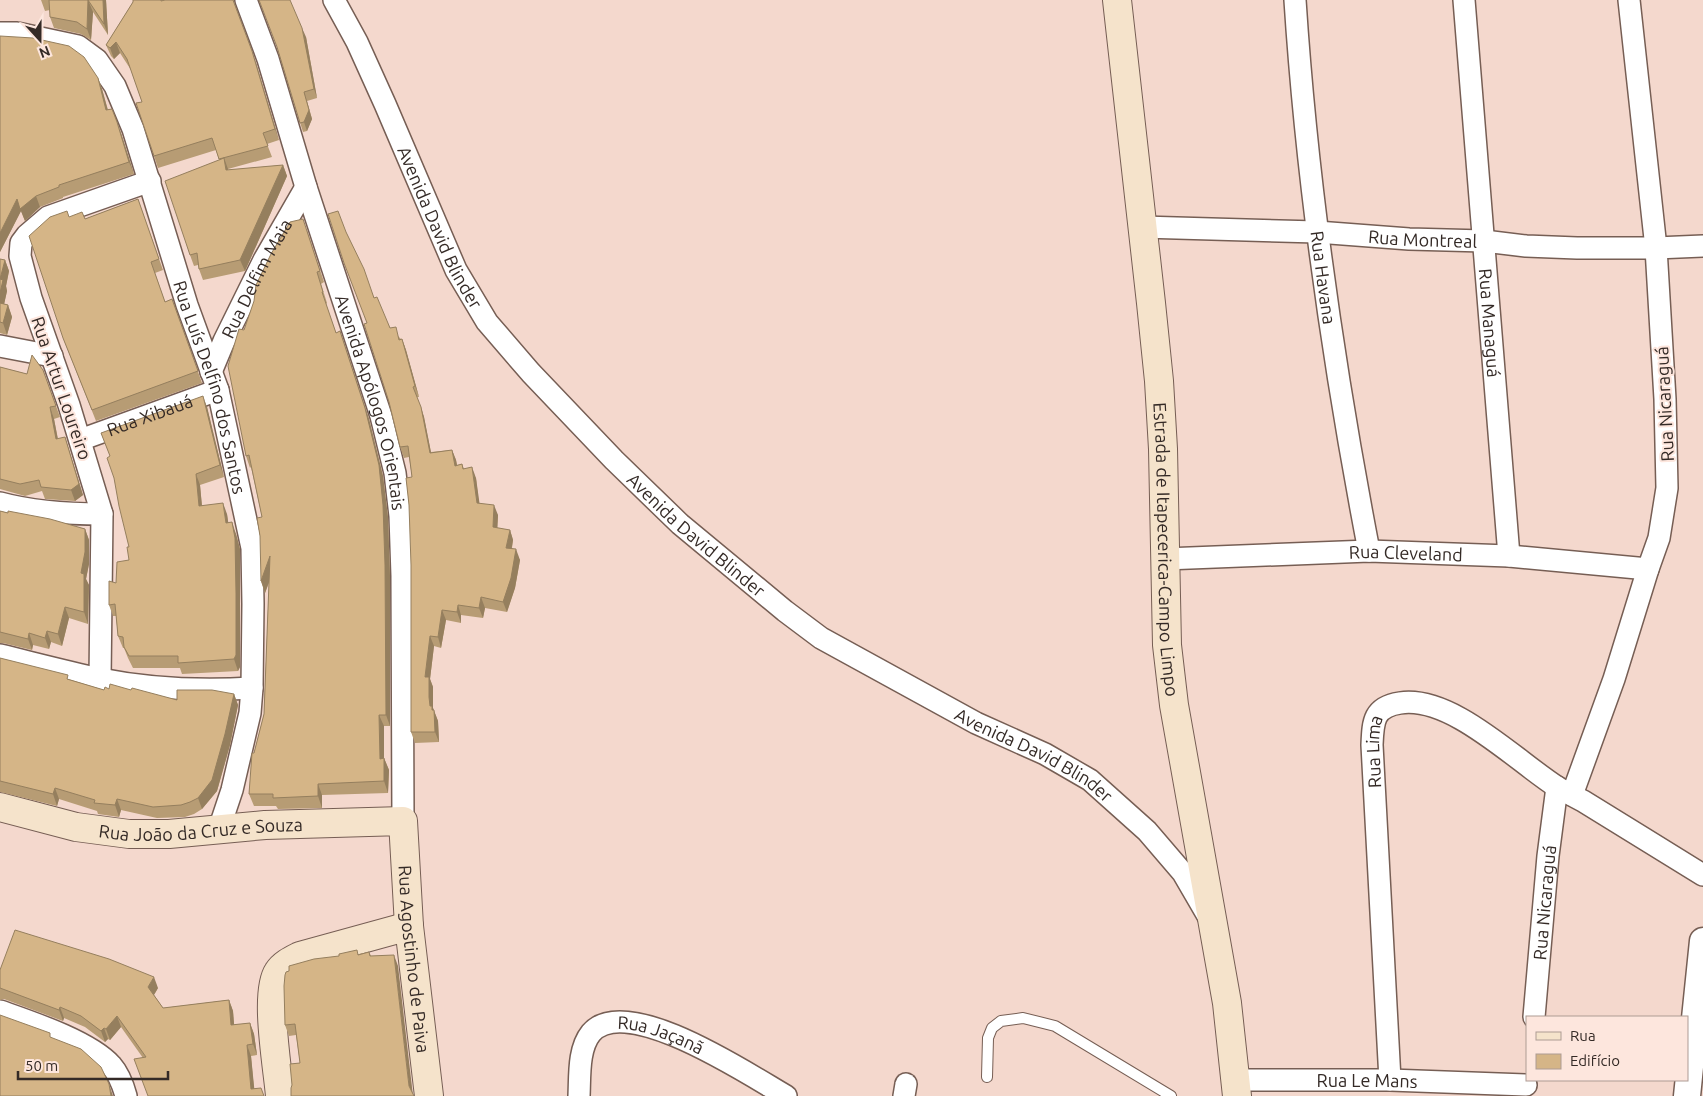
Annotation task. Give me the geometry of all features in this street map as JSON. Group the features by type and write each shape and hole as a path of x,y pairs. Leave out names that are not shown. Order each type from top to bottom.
{"main road":[{"name":"Estrada de Itapecerica-Campo Limpo","path":"1117,0 1151,303 1163,439 1167,646 1174,705 1227,1003 1237,1088"},
{"name":"Rua João da Cruz e Souza","path":"0,807 76,827 129,834 169,834 265,825 404,821"},
{"name":"Rua Agostinho de Paiva","path":"404,821 409,926 429,1096"},
{"path":"280,1096 273,1022 273,989 277,973 286,964 300,956 409,926"}],"street":[{"name":"Avenida Apólogos Orientais","path":"246,0 268,59 306,187 381,416 395,473 400,516 402,576 404,821"},
{"name":"Rua Havana","path":"1296,0 1317,232 1341,401 1369,551"},
{"name":"Rua Managuá","path":"1464,0 1510,556"},
{"name":"Rua Nicaraguá","path":"1534,1016 1548,856 1565,791 1614,679 1664,518 1667,480 1665,399 1656,248 1629,0"},
{"name":"Avenida David Blinder","path":"337,5 354,36 385,104 456,270 486,322 531,373 614,460 680,524 785,612 821,638 976,723 1045,754 1090,780 1126,811 1153,838 1183,873 1213,924"},
{"name":"Rua Luís Delfino dos Santos","path":"0,33 17,33 78,46 97,60 115,86 133,129 187,305 214,381 252,548 252,688 250,713 232,790 218,829"},
{"name":"Rua Artur Loureiro","path":"100,679 102,514 80,440 26,281 20,256 21,243 34,227 48,217 150,181"},
{"name":"Rua Delfim Maia","path":"214,381 224,341 264,260 306,187"},
{"name":"Rua Montreal","path":"1142,227 1317,232 1409,239 1484,241 1526,246 1656,248 1703,246"},
{"path":"0,346 52,356"},
{"name":"Rua Xibauá","path":"80,440 214,381"},
{"path":"0,503 23,509 72,514 102,514"},
{"name":"Rua Cleveland","path":"1165,559 1369,551 1510,556 1648,569"},
{"path":"0,655 100,679 173,688 252,688"},
{"name":"Rua Lima","path":"1390,1080 1372,745 1373,723 1376,715 1393,704 1409,702 1425,703 1450,712 1565,791 1703,875"},
{"path":"1691,1085 1703,941"},
{"path":"0,1011 42,1026 101,1056 112,1066 126,1096"},
{"name":"Rua Jaçanã","path":"579,1096 584,1046 591,1033 606,1024 625,1022 657,1028 688,1040 786,1096"},
{"name":"Rua Le Mans","path":"1237,1088 1390,1080 1527,1087"}],"lane":[{"path":"987,1077 988,1038 992,1028 1001,1021 1023,1018 1056,1026 1171,1096"}],"building":[{"path":"49,0 88,0 87,29 77,22 50,17"},
{"path":"88,0 103,0 104,24"},
{"path":"133,0 233,0 252,51 275,129 263,133 268,146 219,159 212,138 154,156 136,103 142,102 127,59 116,42 110,48 106,45"},
{"path":"259,0 290,0 302,28 314,89 304,92 309,110 304,122 300,123 277,47"},
{"path":"0,36 33,38 69,46 84,57 98,78 106,110 112,109 129,162 59,185 59,187 36,196 20,209 17,199 0,233"},
{"path":"224,158 226,170 283,165 240,260 199,269 197,253 190,255 165,181"},
{"path":"138,199 159,259 151,262 165,302 172,299 198,371 92,410 63,338 29,236 50,217 67,211 69,217 82,212 85,219"},
{"path":"338,211 364,269 374,298 377,297 390,328 396,327 399,340 402,339 415,386 413,387 421,407 430,453 452,450 455,466 462,464 463,469 472,467 477,503 494,505 493,527 510,530 506,548 516,549 511,578 503,602 481,597 479,608 458,605 457,612 442,610 438,637 430,636 425,677 429,677 429,697 430,706 434,710 435,732 411,732 411,565 406,478 412,477 408,446 400,447 389,402 364,324 367,323 328,214"},
{"path":"303,219 320,271 317,272 322,292 336,333 340,331 365,408 379,465 383,505 385,565 386,715 379,715 380,759 384,758 384,781 318,784 318,796 273,798 273,794 249,794 252,753 254,753 264,714 270,556 261,581 260,536 257,518 262,517 249,455 246,456 228,366 239,329 244,330 254,301 256,285 271,254 290,222"},
{"path":"0,259 5,260 0,279"},
{"path":"0,279 3,280 0,293"},
{"path":"0,303 8,305 3,323 0,322"},
{"path":"32,355 43,370 56,406 50,407 56,439 65,437 79,484 71,490 41,487 39,480 20,484 0,479 0,367 27,374"},
{"path":"203,396 220,465 196,474 199,506 223,503 226,523 232,522 235,538 236,655 234,659 178,663 178,656 129,656 124,647 123,637 118,636 115,604 109,605 109,581 116,583 117,562 129,560 127,547 129,547 114,478 107,458 110,456 101,433"},
{"path":"0,511 50,519 85,529 85,552 81,573 84,574 84,612 65,607 58,634 47,631 45,638 29,633 28,639 0,632"},
{"path":"0,658 68,675 67,679 104,690 105,687 109,689 110,684 177,700 177,690 212,690 234,694 212,780 198,798 190,802 181,805 153,807 117,799 115,805 94,803 95,800 55,788 53,794 0,781"},
{"path":"15,930 109,959 154,977 148,987 163,1008 229,1000 231,1025 250,1023 253,1044 247,1045 251,1089 261,1088 264,1096 148,1096 134,1059 146,1057 117,1016 106,1029 104,1028 101,1031 81,1016 60,1007 59,1010 0,988 0,970"},
{"path":"357,950 358,955 369,952 370,956 394,955 409,1086 414,1096 291,1096 290,1064 300,1063 295,1024 285,1025 284,986 286,972 289,971 289,966 314,959 339,956 339,954"},
{"path":"0,1015 50,1033 50,1037 81,1049 101,1067 109,1084 111,1096 0,1096"}]}
